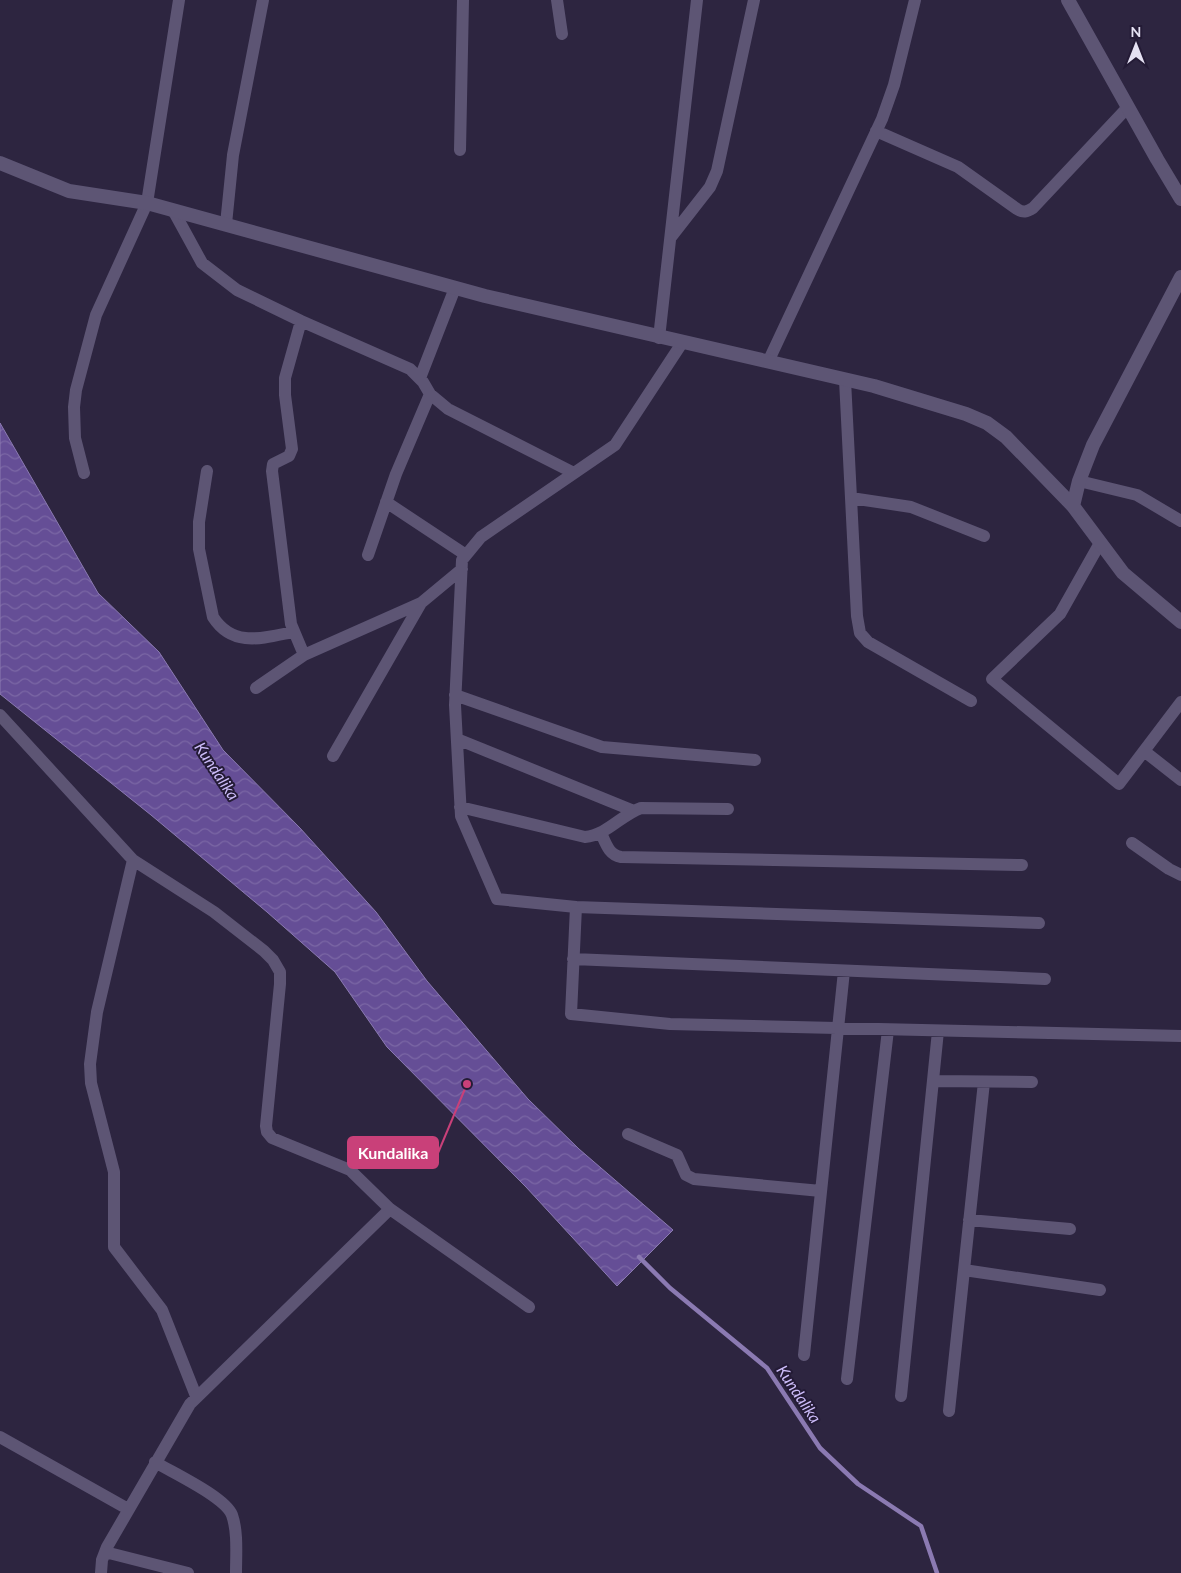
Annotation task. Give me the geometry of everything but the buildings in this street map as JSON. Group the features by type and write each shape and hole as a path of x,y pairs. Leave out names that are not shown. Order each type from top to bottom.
{"street":[{"path":"84,473 75,438 74,407 76,390 96,315 147,202 179,0"},
{"path":"226,224 233,156 263,0"},
{"path":"460,150 463,0"},
{"path":"557,0 562,34"},
{"path":"659,338 697,0"},
{"path":"671,236 710,187 717,170 754,0"},
{"path":"761,361 876,131 894,85 915,0"},
{"path":"1068,0 1157,159 1181,198"},
{"path":"876,131 958,168 1021,212 1033,208 1128,107"},
{"path":"0,163 69,191 147,202 455,288 659,338 874,386 966,414 987,424 1006,437 1073,506 1123,573 1181,622"},
{"path":"172,210 202,263 237,290 301,321 410,369 420,378 430,394 448,409 574,473"},
{"path":"1073,506 1079,481 1093,445 1181,277"},
{"path":"420,378 455,288"},
{"path":"301,321 285,378 285,395 292,449 289,456 273,464 272,471 291,624 304,655"},
{"path":"682,343 615,446 481,537 462,560 455,695 460,807 461,816 497,899 576,907 1038,923"},
{"path":"845,380 857,616 860,633 868,642 971,701"},
{"path":"368,555 396,474 430,394"},
{"path":"207,471 199,522 199,549 213,616 218,626 240,638 256,639 293,632"},
{"path":"1079,481 1136,495 1181,521"},
{"path":"851,498 911,507 984,536"},
{"path":"386,502 466,555"},
{"path":"1100,543 1060,614 992,679 1119,784 1144,750 1179,709"},
{"path":"256,688 304,655 420,603 462,569"},
{"path":"333,756 420,603"},
{"path":"455,695 602,748 756,760"},
{"path":"0,715 133,860 214,912 273,960 280,972 280,984 266,1126 267,1132 272,1138 350,1170 390,1209 530,1307"},
{"path":"457,739 634,811"},
{"path":"1144,750 1181,780"},
{"path":"460,807 579,836 593,836 601,833 634,811 647,807 728,809"},
{"path":"601,833 612,855 621,857 1022,865"},
{"path":"1132,843 1181,875"},
{"path":"133,860 97,1012 90,1064 90,1084 114,1172 114,1247 162,1310 196,1396"},
{"path":"576,907 571,1014 670,1024 1181,1036"},
{"path":"573,959 1045,979"},
{"path":"804,1355 844,971"},
{"path":"847,1378 888,1030"},
{"path":"901,1396 938,1031"},
{"path":"933,1081 1032,1082"},
{"path":"949,1411 984,1082"},
{"path":"628,1134 677,1155 686,1175 694,1179 821,1191"},
{"path":"100,1573 105,1552 155,1462 196,1396 390,1209"},
{"path":"969,1220 1070,1230"},
{"path":"964,1270 1100,1290"},
{"path":"0,1437 128,1510"},
{"path":"155,1462 218,1498 229,1508 235,1526 236,1573"},
{"path":"105,1552 188,1573"}],"water":[{"path":"0,423 98,593 159,652 223,750 300,828 376,912 427,981 528,1099 579,1149 673,1230 617,1286 526,1187 387,1047 335,972 267,912 151,815 0,694"}],"waterway":[{"name":"Kundalika","path":"639,1257 670,1288 767,1368 820,1448 858,1484 921,1526 937,1573"}],"place":[{"name":"Kundalika","path":"467,1084"}]}
